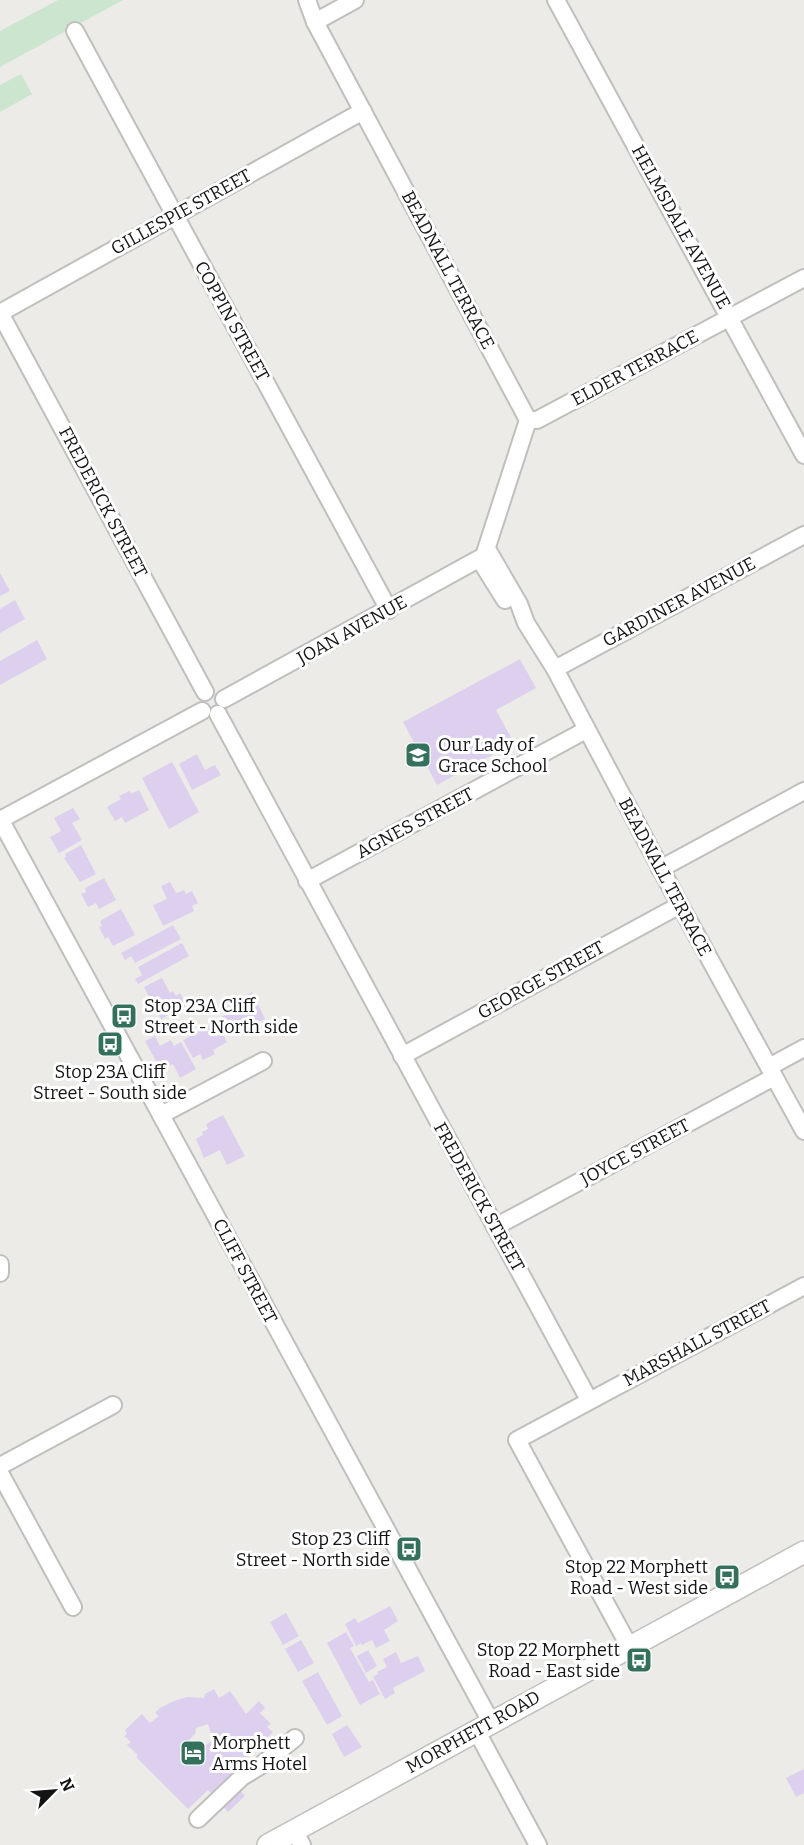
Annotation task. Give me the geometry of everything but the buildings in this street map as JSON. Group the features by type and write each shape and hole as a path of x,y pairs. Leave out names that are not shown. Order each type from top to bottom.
{"main road":[{"name":"MORPHETT ROAD","path":"268,1845 298,1838 483,1726 804,1552"}],"street":[{"name":"BEADNALL TERRACE","path":"307,0 315,22 528,420"},
{"path":"315,22 355,0"},
{"name":"HELMSDALE AVENUE","path":"556,0 804,455"},
{"name":"COPPIN STREET","path":"75,31 389,610"},
{"name":"GILLESPIE STREET","path":"0,313 363,111"},
{"name":"ELDER TERRACE","path":"528,420 537,420 804,278"},
{"name":"FREDERICK STREET","path":"0,313 205,692 214,690 222,695 215,708 589,1400"},
{"path":"483,554 528,420"},
{"name":"GARDINER AVENUE","path":"555,669 804,535"},
{"name":"BEADNALL TERRACE","path":"483,554 519,604 526,623 555,669 660,869 804,1131"},
{"name":"JOAN AVENUE","path":"0,820 215,708 483,554"},
{"name":"AGNES STREET","path":"307,881 586,730"},
{"path":"660,869 804,791"},
{"name":"CLIFF STREET","path":"0,820 161,1115 483,1726 538,1845"},
{"path":"0,855 15,846"},
{"name":"GEORGE STREET","path":"402,1056 680,905"},
{"name":"JOYCE STREET","path":"495,1227 772,1072 804,1048"},
{"path":"161,1115 263,1060"},
{"path":"0,1264 0,1273"},
{"name":"MARSHALL STREET","path":"589,1400 804,1286"},
{"path":"589,1400 517,1440 629,1647"},
{"path":"0,1466 113,1405"},
{"path":"0,1473 73,1606"},
{"path":"198,1819 242,1777 260,1766 295,1738"}],"green space":[{"path":"58,0 123,0 0,67 0,31"},
{"path":"21,74 32,94 0,112 0,85"}],"place":[{"name":"Our Lady of Grace School","path":"418,755"},
{"name":"Stop 23A Cliff Street - North side","path":"124,1016"},
{"name":"Stop 23A Cliff Street - South side","path":"110,1044"},
{"name":"Stop 23 Cliff Street - North side","path":"409,1549"},
{"name":"Stop 22 Morphett Road - West side","path":"727,1577"},
{"name":"Stop 22 Morphett Road - East side","path":"639,1660"},
{"name":"Morphett Arms Hotel","path":"193,1753"}]}
